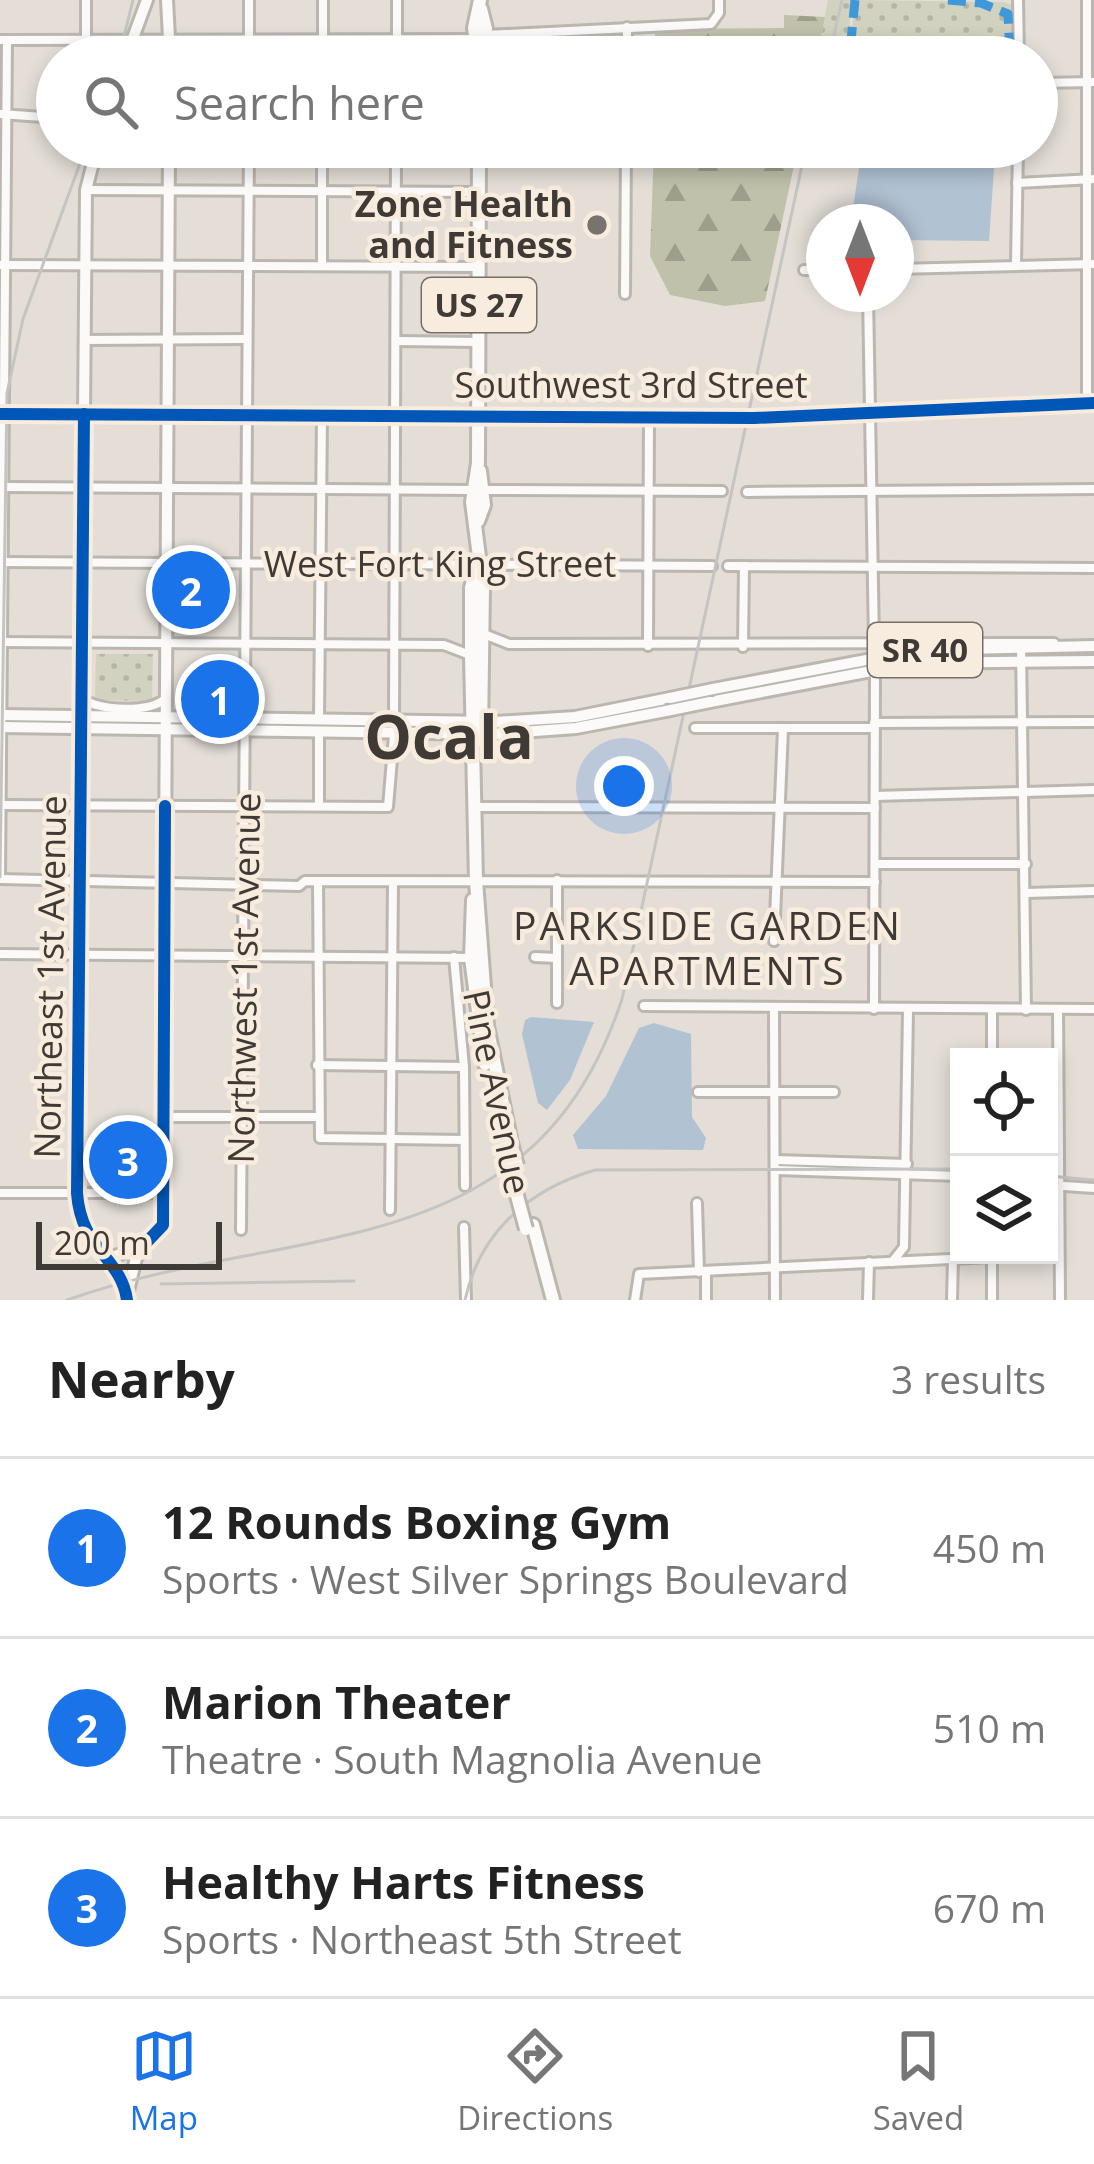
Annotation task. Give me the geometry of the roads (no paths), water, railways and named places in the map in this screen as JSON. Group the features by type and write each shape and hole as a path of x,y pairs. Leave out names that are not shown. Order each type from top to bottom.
{"highway":[{"path":"480,4 480,36"},
{"name":"Pine Avenue","path":"479,168 476,881 471,958 480,1040 549,1300"},
{"name":"Pine Avenue","path":"476,881 487,1026 508,1146"}],"main road":[{"path":"134,36 147,0"},
{"path":"166,2 169,36"},
{"name":"Northeast 1st Avenue","path":"92,168 86,190 77,1193 82,1230 120,1276 127,1298"},
{"path":"104,1260 143,1246 164,1225 169,168"},
{"name":"SR 40","path":"1,721 246,721 476,731 575,728 874,656 950,660 1094,646"},
{"name":"SR 40","path":"1022,654 1093,661"},
{"name":"SR 40","path":"246,721 282,729 357,721 394,728"},
{"path":"127,1298 143,1246"}],"street":[{"path":"85,36 86,0"},
{"path":"248,36 249,0"},
{"path":"323,0 323,36"},
{"path":"397,0 397,36"},
{"path":"495,36 716,21 719,0"},
{"path":"1018,0 1019,36"},
{"path":"1088,0 1091,403"},
{"path":"627,27 627,36"},
{"path":"36,40 3,40 0,878 299,886 318,881 875,882"},
{"path":"1058,83 1090,83"},
{"path":"4,114 36,116"},
{"name":"Northwest 1st Avenue","path":"241,1230 249,168"},
{"path":"322,168 322,265"},
{"path":"0,805 388,807 394,728 397,168"},
{"path":"625,295 626,168"},
{"path":"1016,264 1017,168"},
{"path":"1017,183 1090,180"},
{"path":"86,190 479,192"},
{"path":"914,268 1090,264"},
{"path":"2,265 479,267"},
{"path":"868,312 874,1009"},
{"path":"84,340 246,340"},
{"path":"397,341 479,342"},
{"name":"Southwest 3rd Street","path":"2,414 650,416 1091,403"},
{"path":"319,806 322,415"},
{"path":"648,646 650,416"},
{"path":"4,487 722,491"},
{"path":"747,492 1094,489"},
{"name":"West Fort King Street","path":"2,562 712,566"},
{"path":"728,566 1094,568"},
{"path":"743,646 745,566"},
{"path":"444,645 477,632 509,644 743,646 874,656 1018,639 1076,647"},
{"path":"1,641 444,645 477,657 509,644"},
{"path":"1022,654 1026,1010"},
{"path":"82,698 95,706 155,706 164,699"},
{"path":"695,728 1094,722"},
{"path":"774,941 783,729"},
{"path":"875,796 1094,790"},
{"path":"476,807 875,808"},
{"path":"876,864 1026,864"},
{"path":"556,1003 557,880"},
{"path":"318,881 320,1138 464,1140"},
{"path":"390,1210 393,881"},
{"path":"1027,893 1094,891"},
{"path":"0,954 471,958"},
{"path":"454,957 464,1067 465,1186"},
{"path":"535,957 556,958"},
{"path":"644,1006 1094,1009"},
{"path":"774,1007 775,1300"},
{"path":"1058,1010 1058,1220"},
{"path":"892,1262 904,1246 908,1011"},
{"path":"992,1011 992,1048"},
{"path":"317,1065 464,1067"},
{"path":"698,1092 834,1092"},
{"path":"164,1118 318,1118"},
{"path":"776,1165 907,1168 950,1175"},
{"path":"1058,1186 1094,1188"},
{"path":"0,1193 164,1193"},
{"path":"697,1203 706,1300"},
{"path":"464,1228 466,1300"},
{"path":"635,1300 639,1274 950,1258"},
{"path":"868,1300 869,1262"},
{"path":"952,1300 953,1264"},
{"path":"992,1264 992,1300"},
{"path":"1056,1264 1060,1300"}],"water":[{"path":"859,168 994,168 989,241 914,240 914,204 854,204"},
{"path":"525,1020 594,1022 570,1080 547,1110 538,1103 522,1034"},
{"path":"654,1023 691,1034 692,1117 706,1138 703,1150 578,1149 573,1135 606,1096 639,1028"}],"railway":[{"path":"124,36 133,0"},
{"path":"834,36 842,0"},
{"path":"0,877 7,393 23,319 78,168"},
{"path":"67,1300 151,1276 395,1222 466,1193 529,1150 582,1087 622,999 801,168"},
{"path":"465,1300 482,1253 511,1216 549,1189 595,1170 950,1169"},
{"path":"1058,1177 1094,1180"},
{"path":"161,1284 354,1281"}],"place":[{"name":"Zone Health and Fitness","path":"597,225"},
{"name":"Marion Theater","path":"191,590"},
{"name":"12 Rounds Boxing Gym","path":"220,699"},
{"name":"Healthy Harts Fitness","path":"128,1160"}],"district":[{"name":"Ocala","path":"449,738"},
{"name":"PARKSIDE GARDEN APARTMENTS","path":"708,948"}]}
